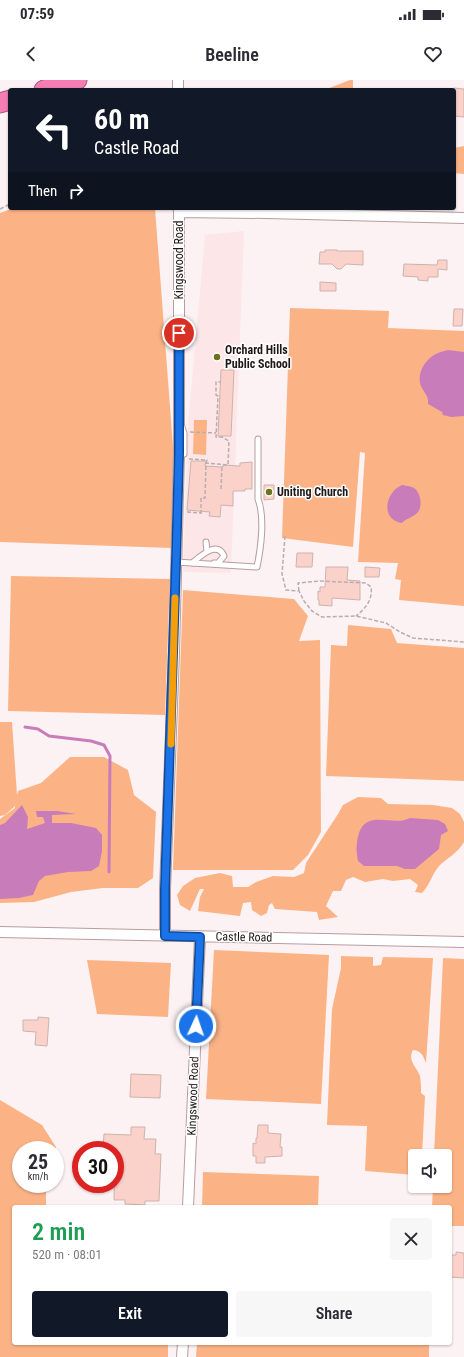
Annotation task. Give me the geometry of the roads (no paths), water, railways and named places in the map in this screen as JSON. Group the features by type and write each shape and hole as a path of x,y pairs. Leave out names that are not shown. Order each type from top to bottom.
{"highway":[{"path":"51,88 77,80"}],"street":[{"path":"179,210 464,218"},
{"name":"Kingswood Road","path":"165,936 165,889 179,472 179,210"},
{"name":"Castle Road","path":"0,932 464,942"},
{"name":"Kingswood Road","path":"188,1205 200,937"},
{"path":"182,1357 183,1345"}],"lane":[{"path":"176,562 257,567 261,545 260,505 258,499 258,439"},
{"path":"206,542 207,551"},
{"path":"192,563 207,551 218,549 222,552 224,556 218,563 209,564"}],"waterway":[{"path":"25,727 38,729 49,736 91,741 104,745 110,756 109,872"}],"place":[{"name":"Orchard Hills Public School","path":"217,357"},
{"name":"Uniting Church","path":"269,492"}]}
